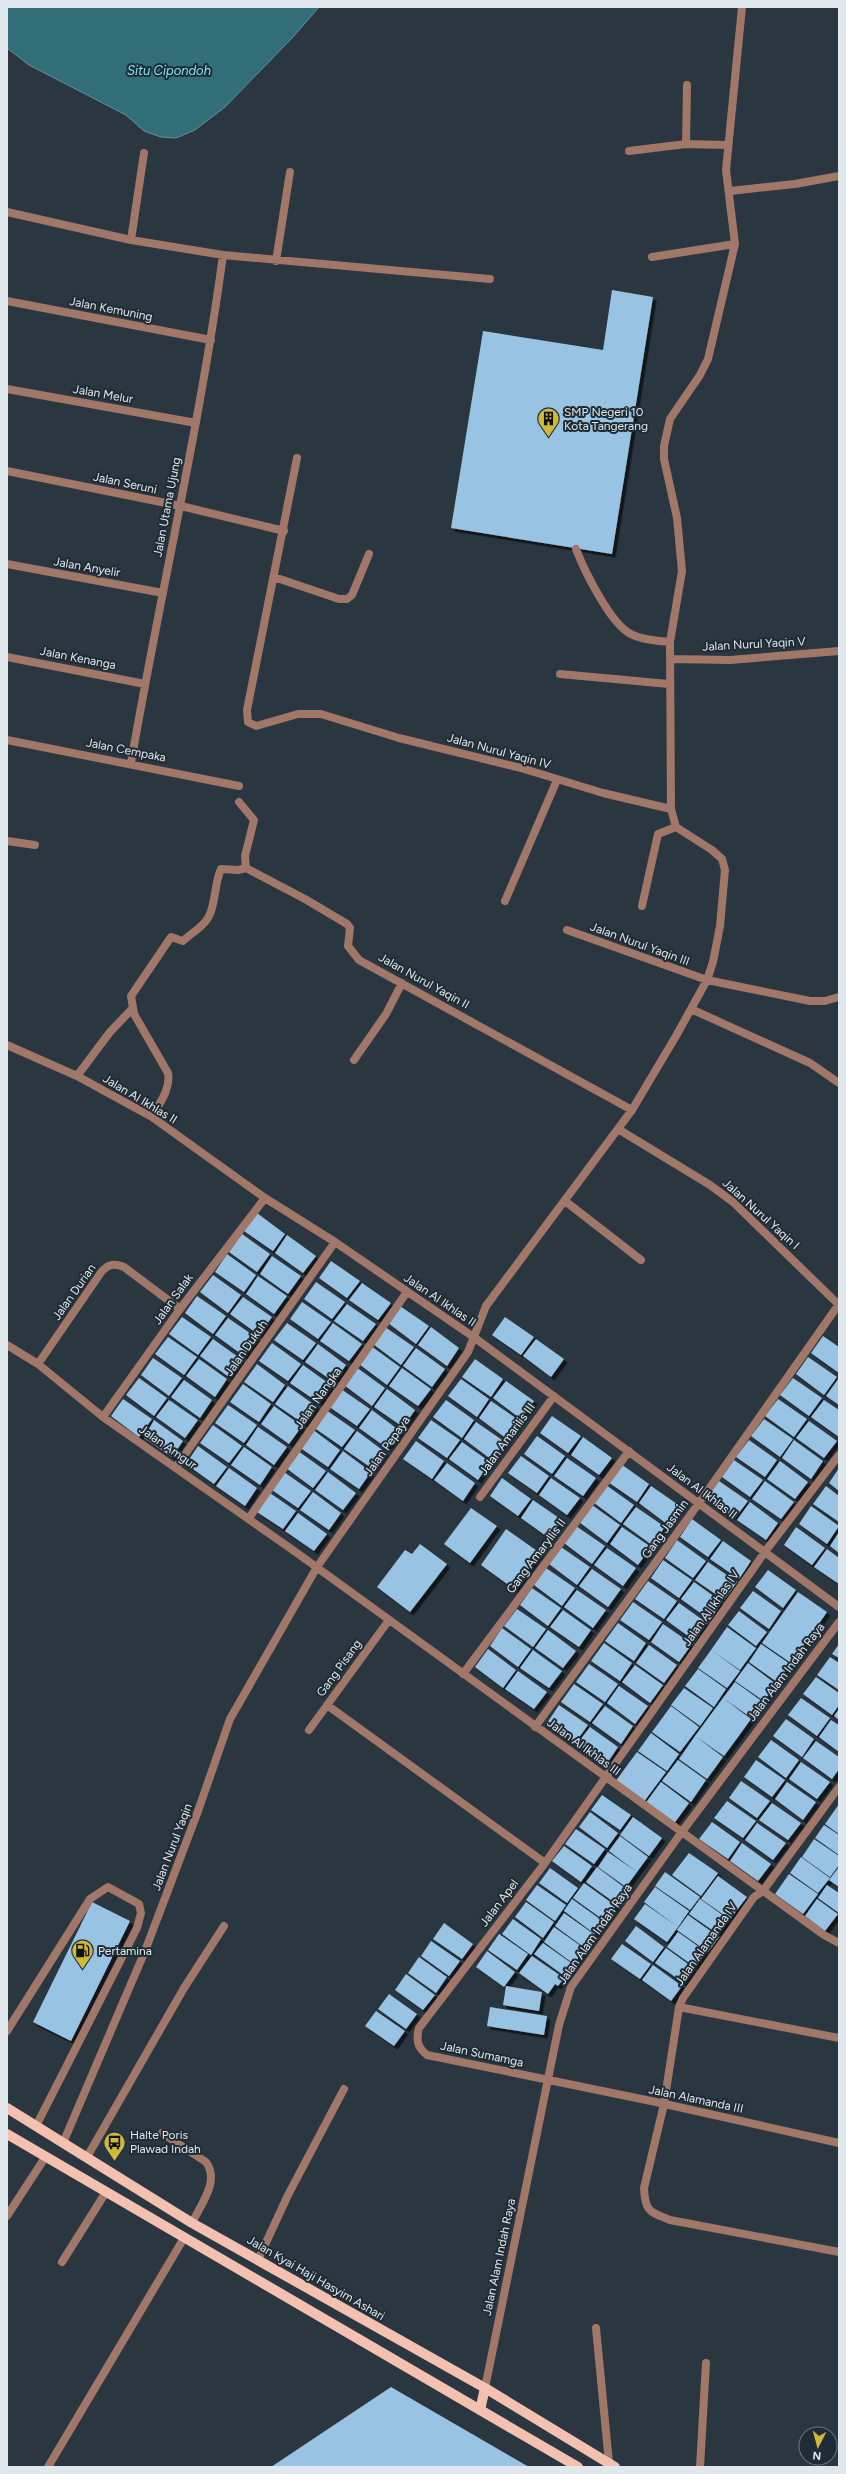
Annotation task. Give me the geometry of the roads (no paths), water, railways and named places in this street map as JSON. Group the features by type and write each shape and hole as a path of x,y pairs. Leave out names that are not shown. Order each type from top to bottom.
{"main road":[{"name":"Jalan Kyai Haji Hasyim Ashari","path":"7,2108 192,2223 485,2388 612,2465"},
{"path":"7,2134 578,2467"},
{"path":"184,2238 192,2223"},
{"path":"480,2410 485,2388"}],"street":[{"path":"642,906 658,834 676,827 671,809 669,684 670,642 682,571 677,518 664,459 666,432 675,408 700,375 708,359 735,244 730,191 726,170 727,145 742,7"},
{"path":"686,144 687,85"},
{"path":"629,151 686,144 727,145"},
{"path":"131,240 144,153"},
{"path":"276,261 290,172"},
{"path":"730,191 795,184 839,176"},
{"path":"7,212 131,240 223,255 276,261 490,279"},
{"path":"652,257 735,244"},
{"name":"Jalan Utama Ujung","path":"131,763 145,684 181,506 211,340 223,255"},
{"name":"Jalan Kemuning","path":"7,301 211,340"},
{"name":"Jalan Melur","path":"7,389 196,423"},
{"path":"297,458 274,577 339,599 347,599 352,595 369,554"},
{"name":"Jalan Seruni","path":"7,471 181,506 284,531"},
{"path":"576,549 582,565 612,617 630,634 670,642"},
{"name":"Jalan Anyelir","path":"7,564 163,592"},
{"name":"Jalan Nurul Yaqin IV","path":"274,577 247,710 248,722 256,726 298,714 321,714 399,738 521,768 557,780 671,809"},
{"name":"Jalan Nurul Yaqin V","path":"670,659 730,660 839,651"},
{"name":"Jalan Kenanga","path":"7,656 145,684"},
{"path":"560,674 669,684"},
{"name":"Jalan Cempaka","path":"7,740 131,763 239,786"},
{"path":"505,901 557,780"},
{"path":"152,1117 168,1086 169,1080 132,1008 131,996 171,937 183,941 192,932 198,930 209,918 215,882 221,869 238,870 246,868 245,856 254,820 239,802"},
{"name":"Jalan Pepaya","path":"317,1567 468,1352 475,1338 486,1306 565,1202 632,1110 707,980 713,962 720,926 725,870 722,859 712,850 676,827"},
{"path":"7,841 35,845"},
{"name":"Jalan Nurul Yaqin II","path":"246,868 305,899 347,924 350,928 348,946 359,960 632,1110"},
{"name":"Jalan Nurul Yaqin III","path":"567,930 707,980 810,1001 825,1001 839,997"},
{"path":"354,1060 386,1014 402,983"},
{"path":"77,1076 110,1032 132,1008"},
{"path":"691,1009 810,1063 839,1083"},
{"path":"7,1054 9,1046"},
{"name":"Jalan Al Ikhlas II","path":"9,1046 77,1076 152,1117 265,1198 335,1242 475,1338 839,1607"},
{"name":"Jalan Nurul Yaqin I","path":"618,1129 710,1185 733,1202 839,1304"},
{"name":"Jalan Salak","path":"103,1417 180,1309 265,1198"},
{"path":"565,1202 641,1260"},
{"name":"Jalan Dukuh","path":"176,1467 335,1242"},
{"name":"Jalan Durian","path":"38,1364 102,1271 109,1265 118,1265 124,1268 180,1309"},
{"name":"Jalan Nangka","path":"249,1518 407,1292"},
{"name":"Gang Jasmin","path":"535,1727 699,1503 839,1304"},
{"name":"Jalan Amgur","path":"7,1345 38,1364 103,1417 317,1567"},
{"name":"Jalan Amarilis III","path":"480,1497 554,1396"},
{"name":"Gang Amaryllis II","path":"463,1674 629,1451"},
{"name":"Jalan Al Ikhlas IV","path":"606,1779 764,1553 839,1455"},
{"name":"Jalan Al Ikhlas III","path":"317,1567 681,1833 763,1891 837,1940"},
{"name":"Jalan Nurul Yaqin","path":"63,2143 145,1951 198,1811 230,1719 317,1567"},
{"name":"Gang Pisang","path":"309,1730 389,1620"},
{"name":"Jalan Alam Indah Raya","path":"485,2388 564,2005 571,1987 681,1833 839,1622"},
{"path":"327,1705 545,1863"},
{"name":"Jalan Apel","path":"417,2043 419,2028 545,1863 606,1779"},
{"name":"Jalan Alamanda IV","path":"839,1787 763,1891 754,1897 690,1986 679,2007 664,2104 644,2188 644,2203 650,2212 670,2220 839,2252"},
{"path":"7,2031 90,1898 108,1887 139,1904 141,1914 137,1928 36,2126"},
{"path":"87,2157 184,1988 224,1926"},
{"path":"679,2007 839,2038"},
{"name":"Jalan Sumamga","path":"417,2043 427,2055 548,2080"},
{"name":"Jalan Alamanda III","path":"548,2080 839,2143"},
{"path":"258,2260 288,2195 344,2089"},
{"path":"162,2133 206,2162 211,2169 210,2184 192,2223"},
{"path":"7,2216 46,2156"},
{"path":"62,2262 106,2192"},
{"path":"48,2467 184,2238"},
{"path":"596,2328 612,2465"},
{"path":"700,2467 706,2363"}],"water":[{"name":"Situ Cipondoh","path":"7,7 319,7 292,38 225,107 195,130 176,138 161,137 144,131 126,115 29,65 7,48"}],"place":[{"name":"SMP Negeri 10 Kota Tangerang","path":"548,438"},
{"name":"Pertamina","path":"82,1970"},
{"name":"Halte Poris Plawad Indah","path":"115,2162"}]}
